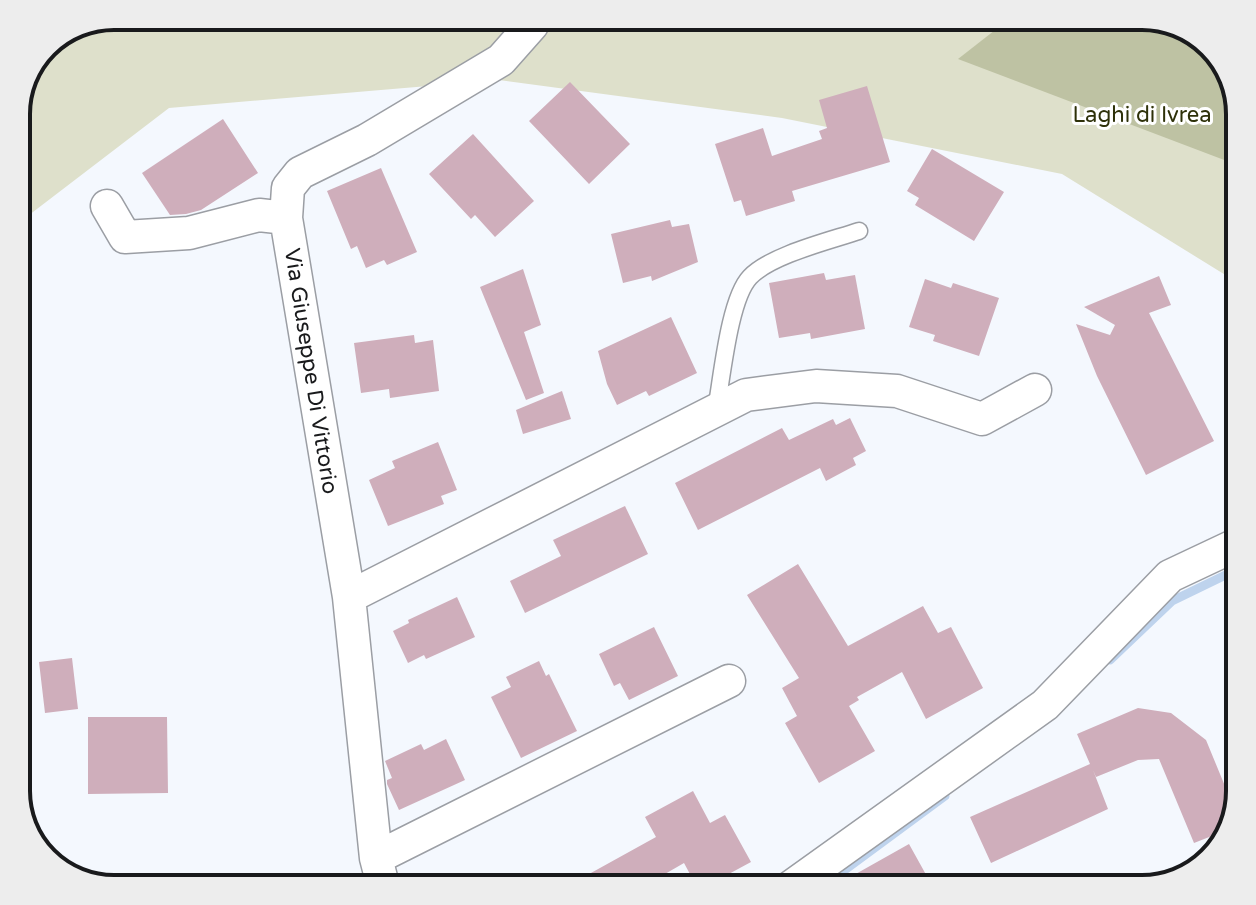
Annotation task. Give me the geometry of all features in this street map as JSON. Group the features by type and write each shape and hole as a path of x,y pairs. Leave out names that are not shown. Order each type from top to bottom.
{"street":[{"name":"Via Giuseppe Di Vittorio","path":"380,875 376,858 349,597 286,218 288,188 300,173 367,140 501,60 528,30"},
{"path":"107,206 125,237 189,233 259,215 286,218"},
{"path":"349,597 746,395 816,386 897,391 982,419 1035,390"},
{"path":"808,875 1045,705 1170,576 1226,550"},
{"path":"376,858 729,681"}],"lane":[{"path":"716,410 735,301 749,278 770,263 859,231"}],"green space":[{"path":"995,30 1142,30 1169,34 1193,47 1205,59 1222,87 1226,114 1226,161 958,59"},
{"name":"Laghi di Ivrea","path":"1153,31 1169,34 1193,47 1212,68 1222,87 1226,114 1226,275 1062,174 782,118 499,80 169,108 30,214 30,109 33,93 47,63 59,51 82,36 98,32"}],"building":[{"path":"570,82 630,144 589,184 529,121"},
{"path":"867,86 890,162 792,191 795,201 746,216 741,200 734,202 715,144 763,128 772,156 822,139 819,131 827,128 819,100"},
{"path":"223,119 258,173 201,210 170,215 142,173"},
{"path":"473,134 534,201 495,237 475,215 471,219 429,174"},
{"path":"932,149 1004,192 974,241 915,205 919,198 907,191"},
{"path":"381,168 417,252 387,265 384,260 366,268 357,246 351,249 327,191"},
{"path":"670,220 672,227 689,224 698,262 652,281 651,276 623,283 611,234"},
{"path":"523,269 541,325 524,332 544,393 526,400 480,287"},
{"path":"824,273 826,280 855,275 865,329 811,339 810,333 779,338 769,283"},
{"path":"1159,276 1171,305 1149,313 1214,441 1146,475 1097,376 1076,324 1110,335 1115,325 1084,307"},
{"path":"925,279 951,288 953,283 999,298 979,356 933,341 935,335 909,327"},
{"path":"671,317 697,373 649,396 646,391 617,405 607,384 598,351"},
{"path":"414,335 415,343 433,340 439,391 390,398 389,389 361,393 354,343"},
{"path":"562,391 571,419 523,434 516,410"},
{"path":"850,418 866,451 853,458 856,465 826,481 820,468 698,530 675,483 782,428 789,440 833,419 836,425"},
{"path":"438,442 457,490 441,496 444,504 388,526 369,480 395,468 392,461"},
{"path":"625,506 648,554 525,613 510,581 561,556 553,540"},
{"path":"798,564 848,646 923,606 938,633 951,627 983,688 926,719 902,672 857,697 859,700 849,706 875,751 819,783 785,723 797,716 782,688 799,678 747,595"},
{"path":"457,597 475,637 426,659 424,655 408,663 393,631 409,623 408,620"},
{"path":"654,627 678,676 629,700 620,683 614,686 599,654"},
{"path":"72,658 78,709 45,713 39,662"},
{"path":"539,661 546,676 549,674 577,731 521,758 491,697 511,687 506,677"},
{"path":"1138,708 1171,713 1206,740 1226,789 1222,818 1213,835 1194,843 1159,759 1138,760 1096,777 1093,770 1108,809 991,863 970,817 1090,764 1077,734"},
{"path":"88,717 167,717 168,793 88,794"},
{"path":"446,739 465,780 399,810 387,784 387,780 392,778 385,761 421,744 424,750"},
{"path":"693,791 710,823 725,815 751,862 727,875 690,875 684,863 663,875 587,875 656,837 645,817"},
{"path":"909,844 926,875 854,875"}],"waterway":[{"path":"1110,660 1172,601 1226,575"},
{"path":"838,875 945,796"}]}
